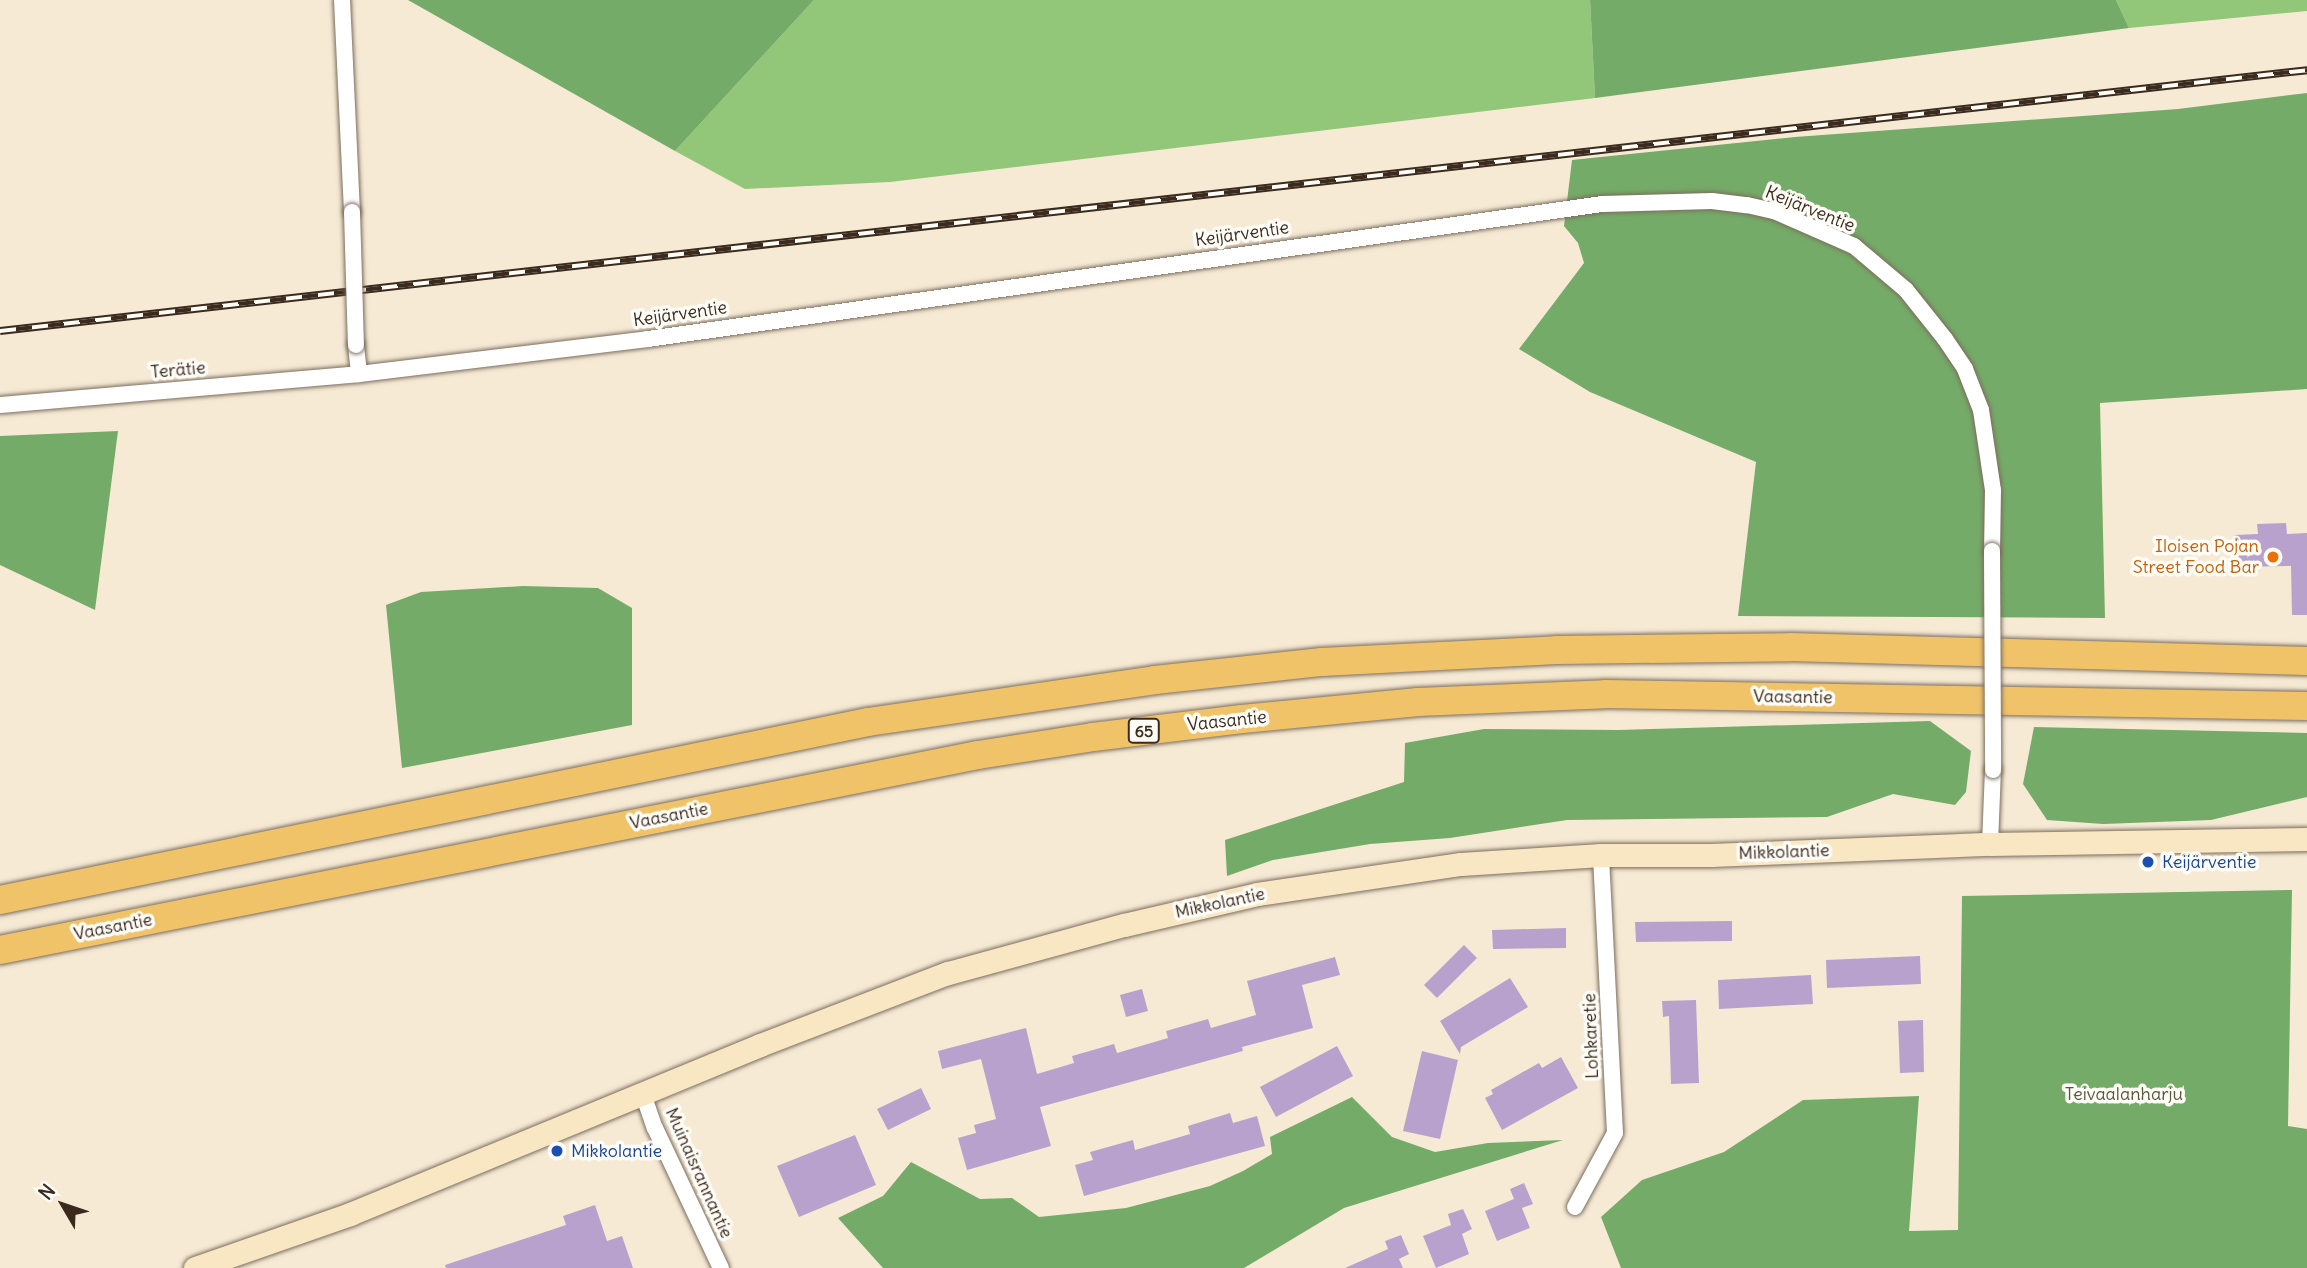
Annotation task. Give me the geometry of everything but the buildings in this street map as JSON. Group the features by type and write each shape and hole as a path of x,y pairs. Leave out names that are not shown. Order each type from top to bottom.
{"highway":[{"path":"0,900 869,722 1155,680 1322,662 1558,650 1790,647 2307,661"},
{"name":"Vaasantie","path":"0,950 978,755 1093,737 1242,719 1418,702 1605,694 2307,706"}],"main road":[{"name":"Mikkolantie","path":"195,1268 350,1214 948,973 1124,925 1257,894 1348,878 1461,864 1601,855 1711,855 1990,844 2307,839"}],"street":[{"path":"342,0 359,374"},
{"name":"Keijärventie","path":"359,374 648,339 1602,204 1713,201 1774,211 1854,246 1906,290 1965,369 1981,410 1993,490 1993,770 1990,844"},
{"name":"Terätie","path":"0,405 359,374"},
{"name":"Lohkaretie","path":"1575,1206 1615,1133 1601,855"},
{"name":"Muinaisrannantie","path":"643,1094 655,1128 721,1268"}],"green space":[{"path":"408,0 814,0 675,151"},
{"path":"814,0 1590,0 1595,98 890,182 745,189 675,151"},
{"path":"1590,0 2116,0 2129,28 1595,98"},
{"path":"2116,0 2307,0 2307,11 2129,28"},
{"path":"2307,93 2307,389 2100,403 2105,618 1738,616 1756,462 1590,392 1519,349 1584,263 1578,243 1564,226 1572,160 1795,137 2178,109"},
{"path":"118,431 95,610 0,565 0,436"},
{"path":"523,586 598,588 632,608 632,725 402,768 386,605 421,592"},
{"path":"1930,721 1971,751 1966,792 1955,805 1893,794 1827,817 1567,820 1450,838 1370,844 1273,860 1227,876 1225,840 1404,782 1405,743 1484,729 1618,730"},
{"path":"2034,727 2307,733 2307,797 2211,820 2103,824 2047,820 2023,784"},
{"name":"Teivaalanharju","path":"2292,890 2288,1126 2307,1129 2307,1268 1621,1268 1601,1217 1642,1180 1724,1152 1803,1100 1919,1096 1909,1231 1958,1230 1962,896"},
{"path":"1352,1097 1392,1137 1435,1152 1488,1143 1563,1140 1344,1208 1244,1268 883,1268 838,1218 883,1196 911,1162 980,1199 1012,1198 1039,1217 1126,1208 1210,1186 1243,1171 1272,1154 1270,1137"}],"railway":[{"path":"0,331 2307,70"}],"place":[{"name":"Iloisen Pojan Street Food Bar","path":"2273,557"},
{"name":"Keijärventie","path":"2148,862"},
{"name":"Mikkolantie","path":"557,1151"}]}
